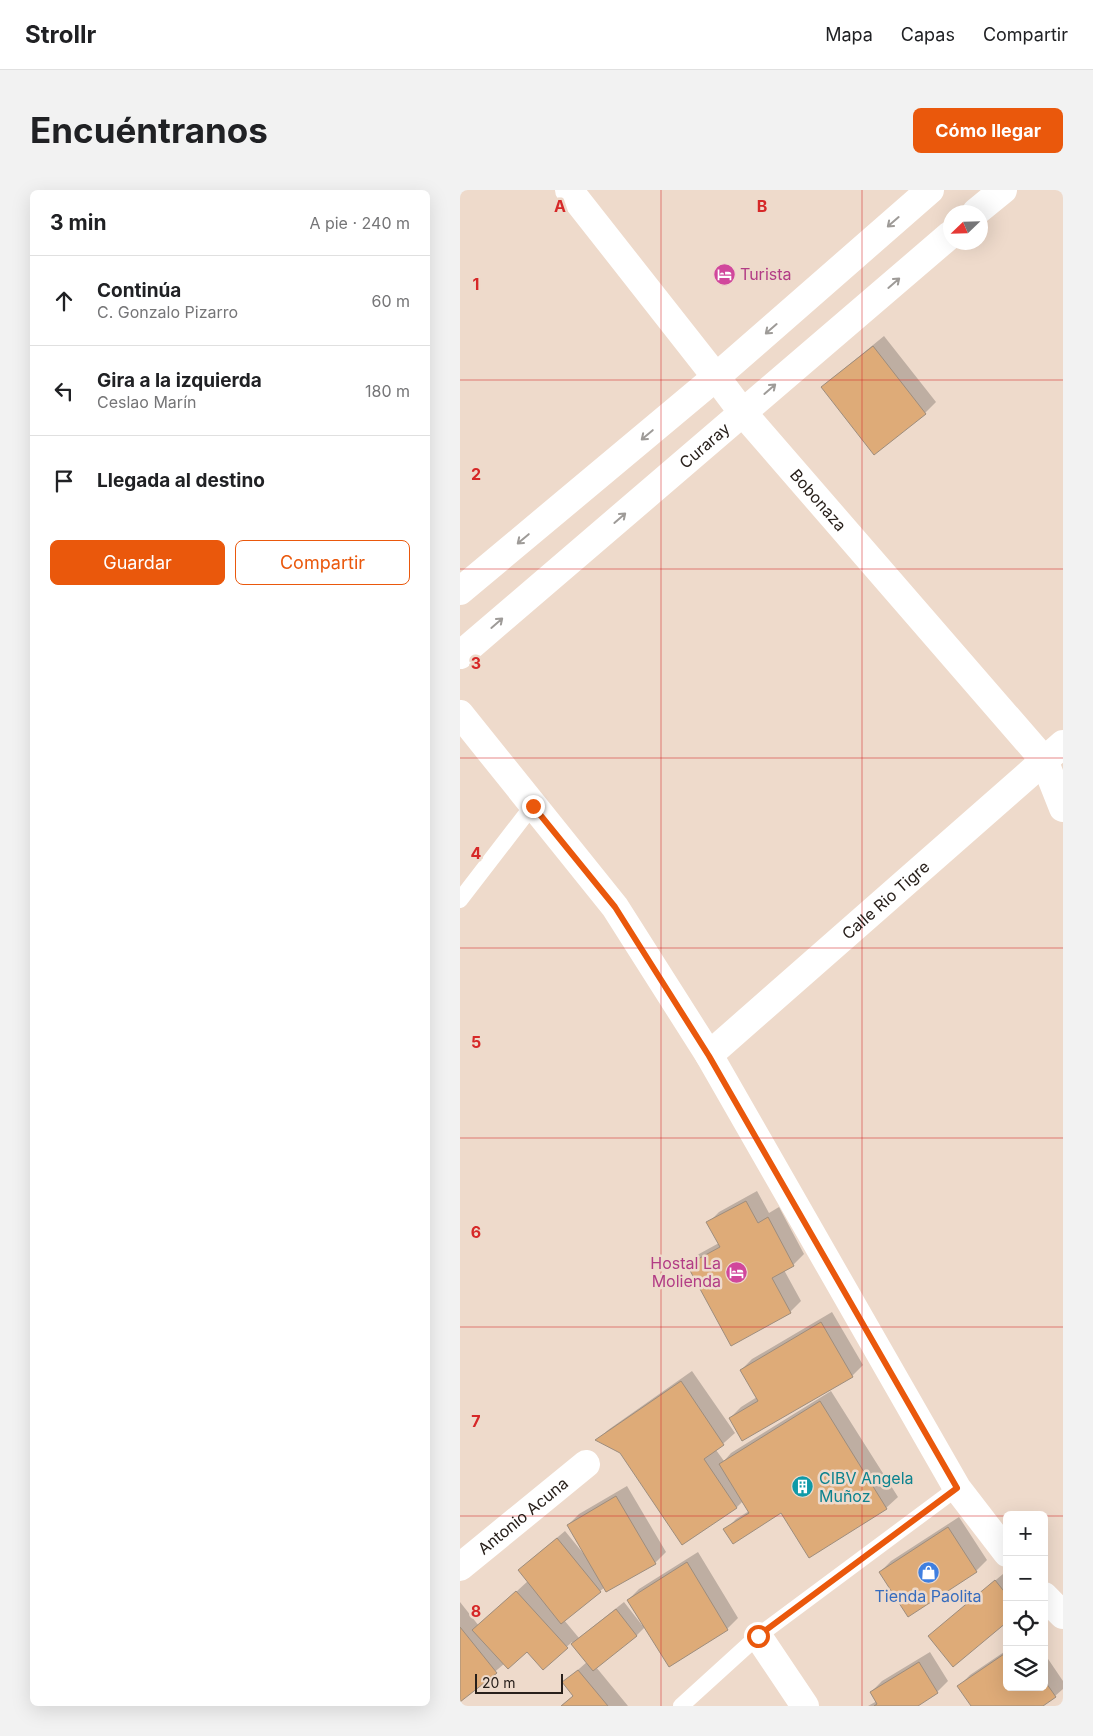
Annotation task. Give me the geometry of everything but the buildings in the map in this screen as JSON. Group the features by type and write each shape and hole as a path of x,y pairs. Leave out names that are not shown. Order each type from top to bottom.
{"street":[{"name":"Bobonaza","path":"570,190 743,413 1054,752 1063,808"},
{"path":"460,591 716,377 930,190"},
{"path":"985,205 1003,190"},
{"name":"Curaray","path":"460,655 943,241"},
{"path":"460,714 615,907 709,1056 957,1488 1003,1548"},
{"name":"Calle Rio Tigre","path":"709,1056 1054,752"},
{"name":"Antonio Acuna","path":"460,1567 586,1464"},
{"path":"1048,1600 1063,1616"},
{"path":"758,1636 805,1706"}],"lane":[{"path":"460,900 533,806"},
{"path":"681,1706 758,1636 957,1488"}],"place":[{"name":"Turista","path":"724,274"},
{"name":"Hostal La Molienda","path":"737,1272"},
{"name":"CIBV Angela Muñoz","path":"803,1487"},
{"name":"Tienda Paolita","path":"928,1572"}],"route":[{"path":"533,806 615,907 709,1056 957,1488 758,1636"}]}
